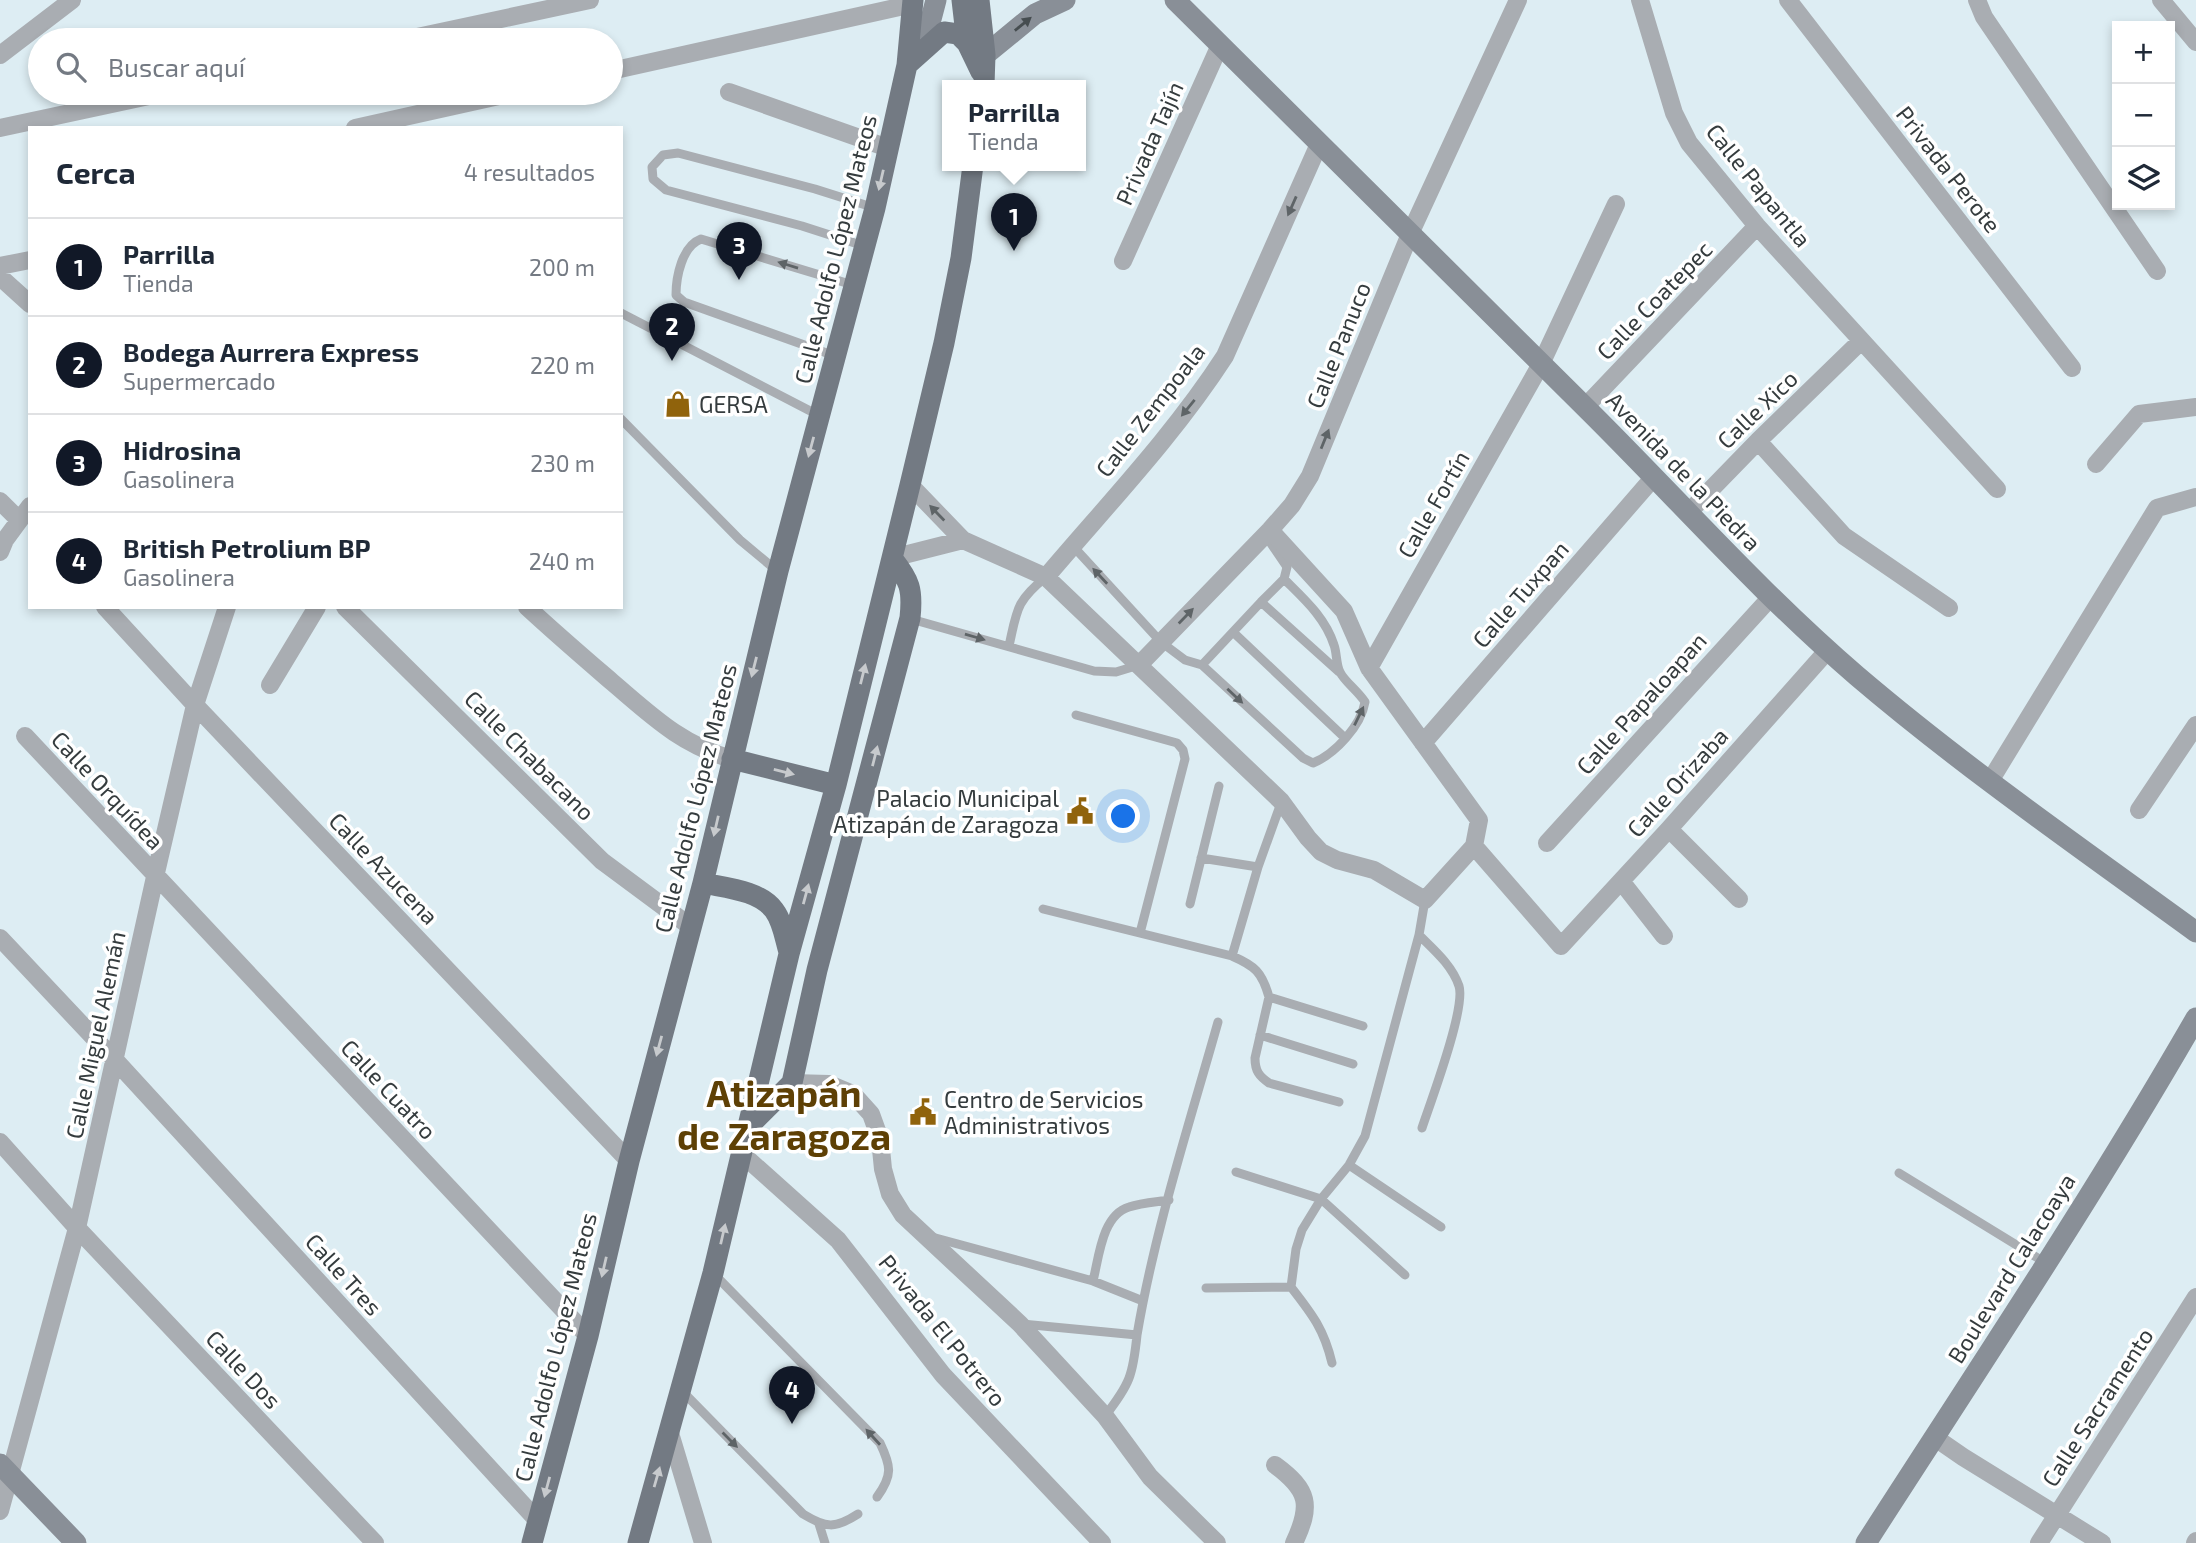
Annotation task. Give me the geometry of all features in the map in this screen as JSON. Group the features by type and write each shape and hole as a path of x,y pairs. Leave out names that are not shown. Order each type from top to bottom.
{"main road":[{"path":"962,0 983,80"},
{"path":"976,49 979,0"},
{"name":"Calle Adolfo López Mateos","path":"532,1543 589,1336 629,1161 703,883 778,571 875,208 907,65 913,2"},
{"path":"907,65 944,32 958,34 976,49"},
{"path":"638,1543 713,1273 789,954 836,785 910,485 961,258 972,171"},
{"path":"750,1125 792,1083 817,970 909,618 912,599 907,578 892,558"},
{"path":"732,759 836,785"},
{"path":"703,883 746,893 763,900 774,910 781,923 789,954"},
{"path":"769,1038 817,970"}],"street":[{"path":"35,28 72,0"},
{"path":"442,28 508,8 590,0"},
{"path":"907,65 930,23 936,0"},
{"path":"976,49 1035,14 1065,0"},
{"name":"Avenida de la Piedra","path":"1175,0 1586,407 1771,597 1828,650 1990,782 2196,932"},
{"name":"Calle Panuco","path":"1139,665 1268,532 1292,505 1310,476 1410,234 1518,0"},
{"name":"Calle Papantla","path":"1640,0 1674,113 1689,143 1757,226 1997,489"},
{"name":"Privada Perote","path":"1788,0 2072,368"},
{"path":"1977,0 1983,17 2157,271"},
{"path":"2161,0 2196,43"},
{"path":"623,68 913,2"},
{"path":"0,55 28,34"},
{"name":"Privada Tajín","path":"1123,261 1220,45"},
{"path":"729,92 888,148"},
{"path":"0,128 107,105"},
{"path":"364,126 458,105"},
{"name":"Calle Zempoala","path":"1046,577 1190,405 1225,356 1319,144"},
{"name":"Calle Fortín","path":"1369,668 1541,364 1616,204"},
{"name":"Calle Coatepec","path":"1586,407 1757,226"},
{"path":"0,267 28,260"},
{"path":"0,277 28,302"},
{"name":"Calle Xico","path":"1688,513 1758,440 1861,341"},
{"path":"2096,464 2139,414 2196,407"},
{"path":"1758,440 1844,536 1949,608"},
{"name":"Calle Tuxpan","path":"1423,743 1654,477"},
{"path":"910,485 963,540 1046,577 1281,801 1321,852 1337,860 1374,870 1425,900 1474,846 1479,820 1369,668 1344,611 1268,532"},
{"path":"1990,782 2157,508 2196,497"},
{"path":"0,501 24,513 0,552"},
{"path":"892,558 963,540"},
{"name":"Calle Papaloapan","path":"1547,843 1771,597"},
{"name":"Calle Azucena","path":"107,609 629,1161"},
{"name":"Calle Miguel Alemán","path":"0,1511 3,1480 77,1228 195,705 226,609"},
{"path":"270,685 316,609"},
{"name":"Calle Chabacano","path":"347,609 602,861 691,927"},
{"path":"529,609 660,723 707,752 732,759"},
{"name":"Calle Orizaba","path":"1474,846 1561,946 1828,650"},
{"path":"2139,810 2196,725"},
{"name":"Calle Orquídea","path":"24,736 155,877"},
{"path":"1669,829 1739,899"},
{"name":"Calle Cuatro","path":"155,877 589,1336"},
{"path":"1621,881 1664,936"},
{"name":"Calle Tres","path":"0,938 537,1521"},
{"name":"Boulevard Calacoaya","path":"1866,1543 2046,1263 2196,1018"},
{"path":"792,1083 829,1084 853,1094 871,1114 880,1139 883,1169 890,1194 903,1215 1020,1324 1105,1416 1150,1477 1217,1543"},
{"name":"Calle Dos","path":"0,1142 77,1228 375,1543"},
{"name":"Privada El Potrero","path":"742,1154 838,1240 943,1375 1102,1543"},
{"name":"Calle Sacramento","path":"2039,1543 2196,1297"},
{"path":"670,1433 703,1543"},
{"path":"1934,1437 2102,1543"},
{"path":"1275,1465 1293,1479 1303,1492 1306,1507 1303,1524 1294,1543"},
{"path":"3,1480 76,1543"}],"lane":[{"path":"864,246 802,226 666,190 653,179 652,167 663,155 678,153 815,189 875,208"},
{"path":"835,356 684,302 676,295 676,284 686,252 693,242 701,239 853,285"},
{"path":"623,314 820,416"},
{"path":"623,421 740,540 778,571"},
{"path":"1202,665 1284,579 1287,567 1268,532"},
{"path":"1072,545 1161,642 1185,660 1202,665 1303,758 1313,763 1324,759 1345,738 1363,715 1365,702 1339,672 1261,602"},
{"path":"1009,646 1018,607 1027,592 1046,577"},
{"path":"1284,579 1312,606 1325,625 1335,646 1339,672"},
{"path":"909,618 1094,671 1116,672 1139,665"},
{"path":"1233,632 1345,738"},
{"path":"1076,715 1177,743 1183,750 1185,759 1140,933"},
{"path":"1190,904 1219,786"},
{"path":"1232,956 1281,801"},
{"path":"1201,858 1258,867"},
{"path":"1332,1363 1322,1330 1290,1287 1296,1249 1302,1230 1321,1199 1349,1165 1365,1136 1419,935 1425,900"},
{"path":"1043,909 1232,956 1251,965 1264,978 1269,997 1255,1058 1255,1069 1260,1077 1269,1083 1339,1102"},
{"path":"1419,935 1449,966 1460,988 1459,1010 1422,1128"},
{"path":"1269,997 1363,1026"},
{"path":"1105,1416 1123,1393 1133,1369 1143,1301 1218,1022"},
{"path":"1260,1035 1353,1064"},
{"path":"1349,1165 1441,1227"},
{"path":"1236,1172 1321,1199 1405,1275"},
{"path":"1899,1173 2046,1263"},
{"path":"1093,1281 1107,1228 1116,1215 1127,1207 1168,1200"},
{"path":"923,1235 1093,1281 1143,1301"},
{"path":"713,1273 880,1443 889,1463 887,1482 877,1497"},
{"path":"1206,1288 1290,1287"},
{"path":"1020,1324 1137,1335"},
{"path":"681,1391 803,1514 819,1524 834,1526 858,1514"},
{"path":"819,1524 825,1543"}],"place":[{"name":"Parrilla","path":"1014,251"},
{"name":"Hidrosina","path":"739,280"},
{"name":"Bodega Aurrera Express","path":"672,361"},
{"name":"GERSA","path":"678,404"},
{"name":"Palacio Municipal Atizapán de Zaragoza","path":"1080,811"},
{"name":"Centro de Servicios Administrativos","path":"923,1112"},
{"name":"British Petrolium BP","path":"792,1424"}],"district":[{"name":"Atizapán de Zaragoza","path":"784,1114"}]}
